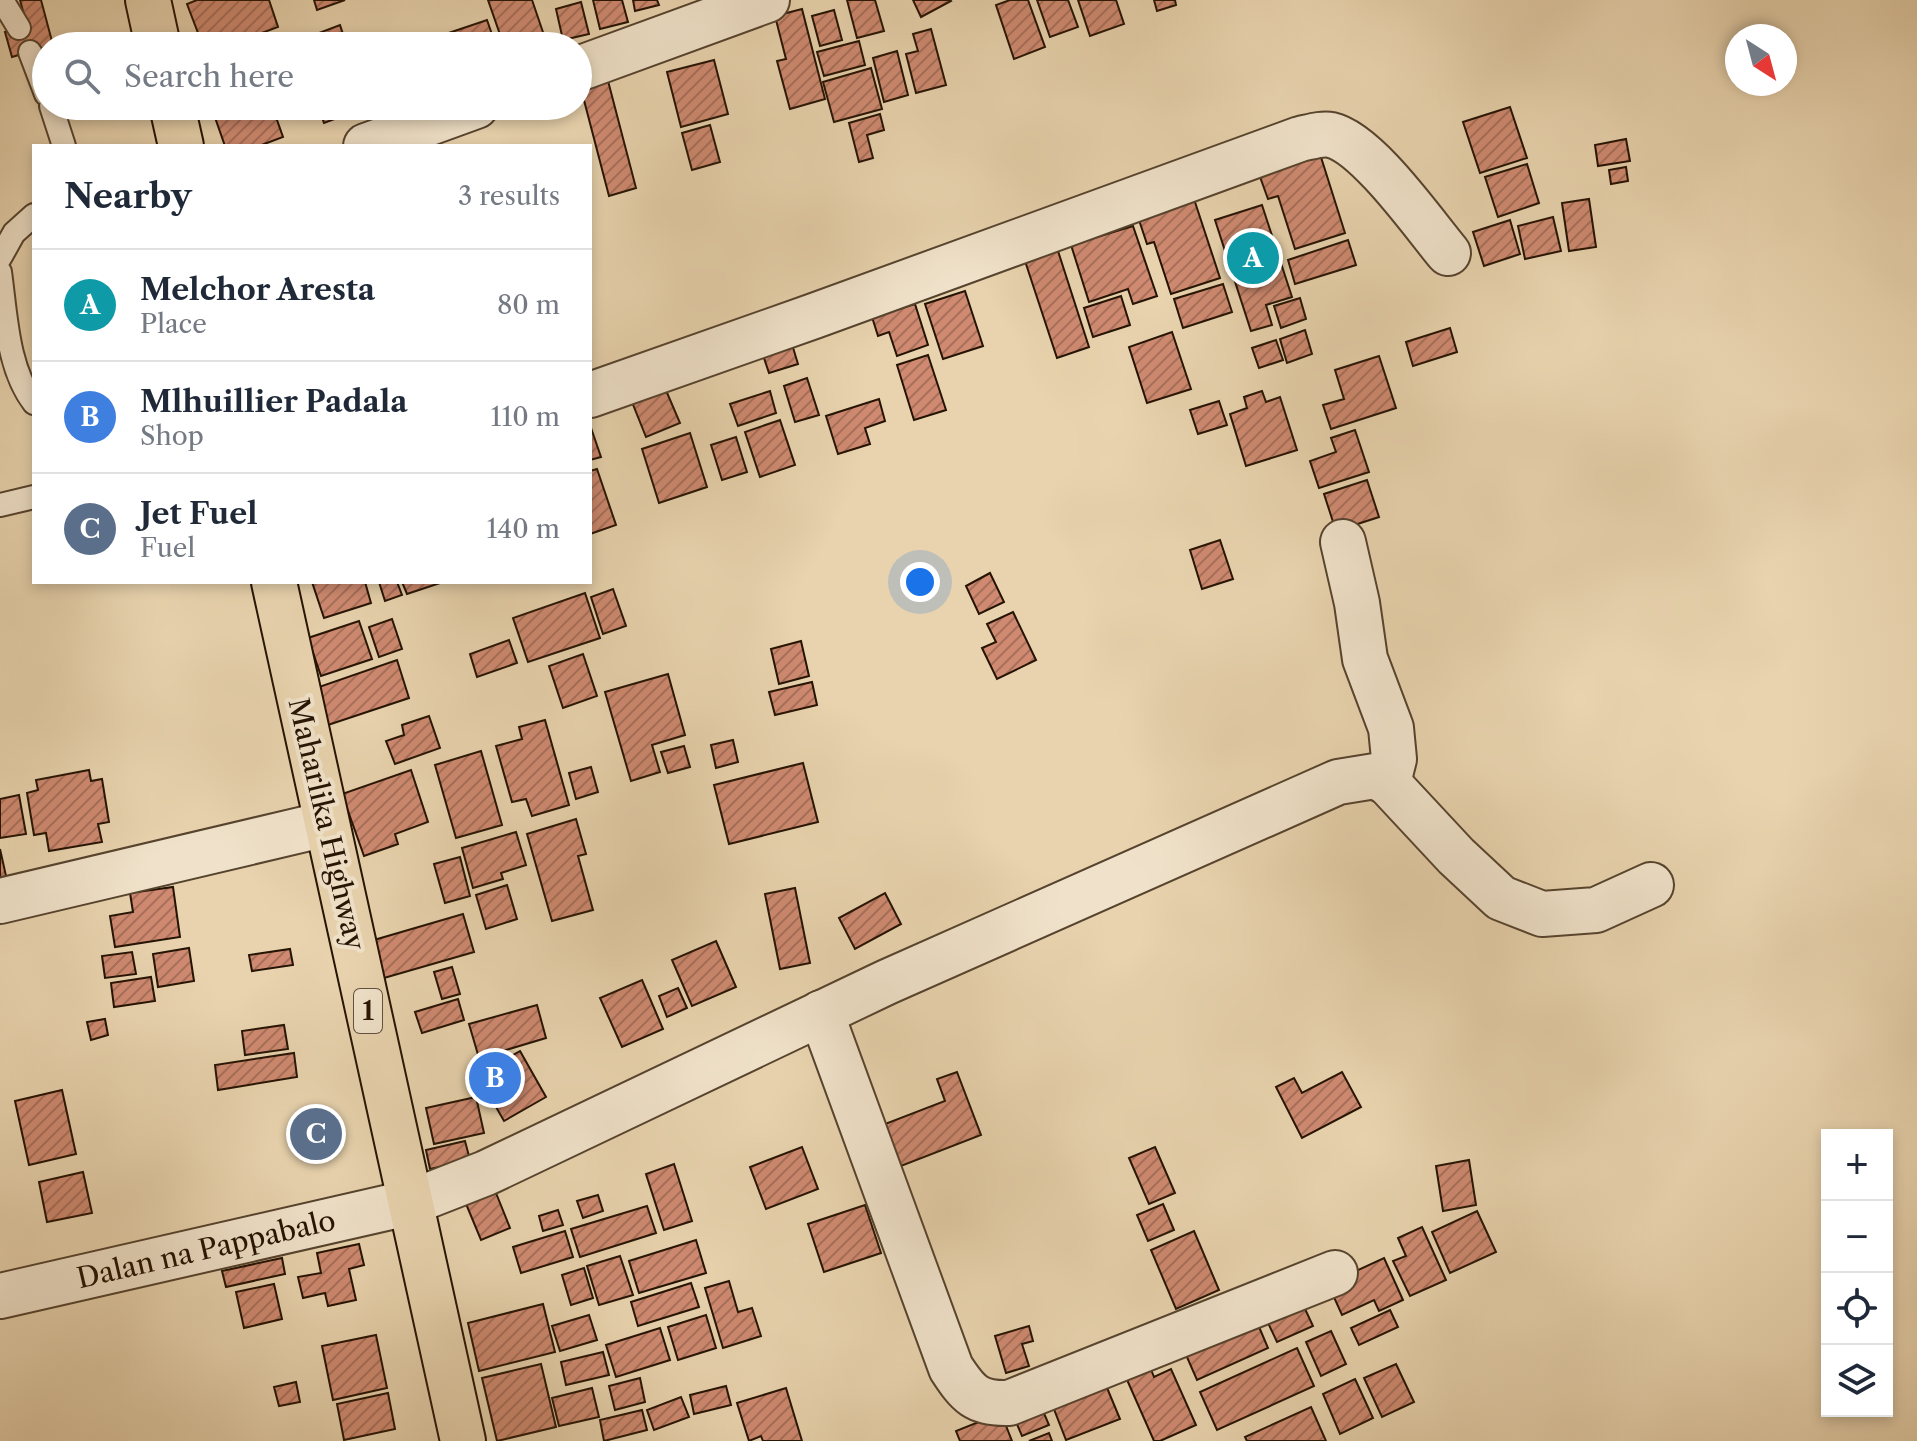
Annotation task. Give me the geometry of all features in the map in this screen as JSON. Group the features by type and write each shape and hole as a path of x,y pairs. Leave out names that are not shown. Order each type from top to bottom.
{"highway":[{"path":"148,0 155,32"},
{"path":"175,120 180,144"},
{"name":"Maharlika Highway","path":"274,584 463,1441"}],"street":[{"path":"592,64 767,0"},
{"path":"372,144 438,120"},
{"path":"592,394 1300,139 1328,134 1349,142 1389,182 1448,253"},
{"path":"1343,542 1357,603 1365,659 1391,728 1394,759 1388,783 1456,856 1501,898 1542,914 1596,910 1651,885"},
{"name":"Dalan na Pappabalo","path":"0,1296 412,1202 486,1173 821,1013 1338,782 1375,776 1388,783"},
{"path":"0,901 326,824"},
{"path":"821,1013 951,1368 964,1388 977,1399 991,1404 1009,1403 1335,1273"}],"lane":[{"path":"2,0 19,28"},
{"path":"30,52 32,57"},
{"path":"56,120 63,144"},
{"path":"0,258 14,233 32,217"},
{"path":"0,272 10,340 22,385 32,400"},
{"path":"0,505 32,497"}],"building":[{"path":"20,0 41,0 50,32 32,32 32,51 12,57 5,32 27,26"},
{"path":"197,0 269,0 278,27 265,32 198,32 187,4"},
{"path":"314,0 345,0 317,10"},
{"path":"488,0 532,0 543,32 499,32"},
{"path":"593,0 622,0 628,22 600,29"},
{"path":"633,0 657,0 659,5 635,11"},
{"path":"847,0 875,0 884,31 857,38"},
{"path":"913,0 950,0 951,1 921,17"},
{"path":"1010,0 1028,0 1045,47 1014,59 996,5"},
{"path":"1037,0 1068,0 1078,27 1050,37"},
{"path":"1078,0 1116,0 1124,24 1090,36"},
{"path":"1154,0 1175,0 1176,5 1157,11"},
{"path":"581,2 588,32 561,32 556,9"},
{"path":"802,9 825,99 790,109 777,61 786,59 775,16"},
{"path":"834,10 842,40 820,46 812,16"},
{"path":"487,20 491,32 452,32"},
{"path":"340,25 342,32 321,32"},
{"path":"931,29 946,85 916,93 906,54 918,51 913,34"},
{"path":"859,41 865,65 824,76 817,52"},
{"path":"897,51 908,95 884,102 873,58"},
{"path":"714,60 728,114 681,127 667,72"},
{"path":"871,68 882,109 834,122 823,82"},
{"path":"607,77 636,188 609,196 589,120 592,120 592,81"},
{"path":"1510,107 1527,158 1480,173 1463,122"},
{"path":"880,114 884,130 867,135 873,158 859,162 849,123"},
{"path":"216,120 277,120 283,137 264,144 224,144"},
{"path":"710,125 720,162 692,170 682,133"},
{"path":"1626,139 1630,161 1598,166 1595,145"},
{"path":"1320,154 1345,233 1295,249 1278,196 1268,199 1259,174"},
{"path":"1527,164 1539,203 1498,217 1485,177"},
{"path":"1626,167 1628,181 1611,184 1609,170"},
{"path":"1194,199 1220,278 1171,294 1154,242 1147,244 1138,217"},
{"path":"1589,199 1596,247 1569,251 1562,203"},
{"path":"1262,205 1292,297 1266,305 1272,325 1251,331 1215,220"},
{"path":"1553,217 1561,251 1525,259 1518,226"},
{"path":"1510,220 1520,254 1484,266 1473,232"},
{"path":"1133,226 1157,296 1133,304 1128,289 1089,302 1071,245"},
{"path":"1348,240 1356,265 1295,284 1288,260"},
{"path":"1058,251 1089,347 1057,358 1025,261"},
{"path":"1223,284 1232,312 1183,328 1174,299"},
{"path":"965,291 983,346 943,359 925,304"},
{"path":"1121,296 1130,325 1093,337 1084,308"},
{"path":"1300,298 1306,319 1281,328 1274,306"},
{"path":"915,304 928,345 897,356 889,332 878,336 872,317"},
{"path":"1450,328 1457,352 1413,366 1406,342"},
{"path":"1305,330 1312,354 1287,363 1280,339"},
{"path":"788,331 798,364 769,373 758,340"},
{"path":"1172,332 1191,389 1147,403 1129,347"},
{"path":"1276,340 1283,360 1259,368 1252,348"},
{"path":"928,355 946,410 914,420 897,365"},
{"path":"1379,356 1396,408 1331,429 1323,405 1344,399 1335,370"},
{"path":"807,378 819,415 795,422 784,386"},
{"path":"665,388 680,423 646,437 632,402"},
{"path":"770,391 776,413 738,426 730,404"},
{"path":"1262,391 1266,402 1280,397 1297,450 1246,466 1230,414 1247,408 1244,397"},
{"path":"879,399 885,421 865,428 870,444 838,454 826,416"},
{"path":"1219,401 1227,425 1198,434 1190,410"},
{"path":"780,420 795,465 760,477 745,432"},
{"path":"1355,430 1369,472 1319,488 1310,461 1336,452 1331,438"},
{"path":"592,431 601,457 592,459"},
{"path":"690,433 707,487 659,503 642,449"},
{"path":"736,437 747,472 722,480 711,445"},
{"path":"597,469 616,525 592,533 592,470"},
{"path":"1367,480 1379,517 1336,531 1324,494"},
{"path":"1220,540 1233,579 1202,589 1190,550"},
{"path":"990,573 1004,602 979,614 966,586"},
{"path":"313,584 366,584 371,603 324,618"},
{"path":"380,584 398,584 402,595 385,601"},
{"path":"403,584 437,584 407,594"},
{"path":"613,589 626,626 603,634 591,597"},
{"path":"585,593 600,638 528,662 513,618"},
{"path":"1013,612 1036,660 997,679 982,648 996,642 987,624"},
{"path":"392,619 402,649 379,657 369,627"},
{"path":"359,621 372,659 321,676 308,638"},
{"path":"509,640 517,663 477,677 470,654"},
{"path":"801,641 809,676 779,684 771,649"},
{"path":"583,654 597,696 563,708 549,666"},
{"path":"397,660 409,698 328,725 316,688"},
{"path":"668,674 685,735 652,745 660,772 631,781 605,692"},
{"path":"812,682 817,705 775,715 769,692"},
{"path":"429,716 440,748 395,764 386,741 404,735 402,725"},
{"path":"545,720 569,805 532,816 526,799 512,802 496,746 522,739 519,727"},
{"path":"733,740 738,762 716,768 711,745"},
{"path":"684,746 690,767 668,773 661,752"},
{"path":"481,751 502,825 456,838 435,765"},
{"path":"803,763 818,822 729,844 714,785"},
{"path":"591,767 598,792 576,799 569,773"},
{"path":"89,770 91,781 102,779 109,822 98,824 102,842 49,851 46,833 34,835 27,793 38,790 36,780"},
{"path":"411,770 428,822 395,834 398,844 364,856 342,794"},
{"path":"19,795 26,834 0,838 0,799"},
{"path":"576,819 586,854 578,856 593,910 552,921 527,834"},
{"path":"516,832 526,865 501,873 503,879 473,888 462,848"},
{"path":"0,849 8,885 0,887"},
{"path":"460,857 470,896 445,903 434,864"},
{"path":"507,885 517,919 486,929 476,895"},
{"path":"173,887 180,937 115,947 110,916 133,912 130,893"},
{"path":"795,888 810,963 780,969 765,894"},
{"path":"885,893 901,924 855,949 839,918"},
{"path":"463,914 474,952 384,978 374,940"},
{"path":"716,941 736,987 692,1006 672,960"},
{"path":"189,948 194,981 158,987 153,954"},
{"path":"290,949 293,965 252,971 249,955"},
{"path":"132,952 136,974 105,978 102,956"},
{"path":"452,967 460,994 442,999 434,972"},
{"path":"151,977 155,1001 114,1007 111,983"},
{"path":"642,980 663,1029 622,1047 600,998"},
{"path":"678,988 687,1008 667,1017 659,996"},
{"path":"458,999 464,1020 422,1033 415,1012"},
{"path":"537,1005 546,1038 479,1058 469,1024"},
{"path":"105,1019 108,1035 91,1040 87,1022"},
{"path":"284,1025 288,1049 245,1055 242,1031"},
{"path":"520,1051 546,1097 504,1121 488,1093 505,1083 496,1065"},
{"path":"294,1053 297,1077 218,1090 215,1065"},
{"path":"957,1072 981,1135 888,1171 872,1129 945,1101 937,1079"},
{"path":"1342,1072 1361,1107 1302,1138 1276,1087 1294,1078 1302,1093"},
{"path":"62,1090 76,1154 29,1165 15,1101"},
{"path":"476,1097 484,1133 434,1144 426,1108"},
{"path":"465,1141 470,1160 430,1169 426,1150"},
{"path":"802,1147 818,1189 766,1209 750,1167"},
{"path":"1155,1147 1175,1193 1149,1204 1129,1158"},
{"path":"1469,1160 1476,1205 1443,1211 1436,1166"},
{"path":"674,1164 692,1221 664,1230 646,1174"},
{"path":"83,1172 92,1213 47,1222 39,1182"},
{"path":"494,1188 510,1228 481,1240 464,1199"},
{"path":"598,1195 603,1211 583,1218 577,1201"},
{"path":"1163,1204 1174,1230 1148,1241 1137,1215"},
{"path":"865,1205 881,1253 824,1272 808,1224"},
{"path":"647,1206 656,1233 580,1257 571,1229"},
{"path":"558,1210 563,1225 543,1231 539,1216"},
{"path":"1477,1211 1496,1252 1450,1273 1432,1232"},
{"path":"1422,1227 1446,1280 1410,1296 1393,1261 1406,1256 1398,1238"},
{"path":"565,1231 573,1257 521,1273 513,1247"},
{"path":"1194,1231 1219,1290 1176,1309 1151,1250"},
{"path":"696,1240 706,1273 639,1293 629,1261"},
{"path":"359,1244 364,1265 349,1269 356,1300 328,1306 325,1293 303,1298 298,1277 321,1273 317,1253"},
{"path":"620,1256 633,1295 599,1305 587,1266"},
{"path":"282,1258 285,1274 226,1287 222,1271"},
{"path":"1384,1258 1403,1300 1379,1311 1374,1300 1342,1315 1328,1284"},
{"path":"584,1268 593,1298 571,1305 562,1275"},
{"path":"729,1281 738,1312 752,1308 761,1336 723,1348 705,1288"},
{"path":"691,1283 699,1307 638,1326 631,1302"},
{"path":"274,1284 282,1319 244,1328 236,1292"},
{"path":"1299,1296 1313,1326 1277,1342 1263,1312"},
{"path":"543,1304 555,1352 479,1371 468,1323"},
{"path":"1390,1310 1398,1327 1359,1345 1351,1328"},
{"path":"589,1315 597,1340 560,1351 552,1326"},
{"path":"706,1315 716,1348 678,1360 668,1327"},
{"path":"1254,1315 1268,1348 1197,1380 1183,1348"},
{"path":"1029,1326 1033,1341 1022,1344 1029,1366 1006,1373 995,1336"},
{"path":"660,1328 670,1360 616,1377 606,1345"},
{"path":"1331,1331 1346,1364 1321,1376 1306,1342"},
{"path":"376,1335 387,1388 333,1400 322,1346"},
{"path":"1297,1348 1314,1386 1217,1430 1200,1392"},
{"path":"603,1352 609,1375 566,1385 561,1362"},
{"path":"1148,1362 1154,1377 1171,1369 1196,1425 1160,1441 1154,1441 1124,1373"},
{"path":"541,1364 556,1427 497,1441 482,1378"},
{"path":"1396,1364 1414,1402 1382,1417 1364,1378"},
{"path":"640,1378 645,1402 615,1410 609,1386"},
{"path":"1355,1379 1373,1418 1340,1434 1323,1394"},
{"path":"296,1382 300,1402 279,1406 274,1387"},
{"path":"1105,1383 1120,1419 1066,1440 1052,1404"},
{"path":"726,1386 731,1405 694,1414 690,1395"},
{"path":"592,1388 599,1417 559,1426 552,1398"},
{"path":"786,1388 802,1441 763,1441 761,1436 749,1441 737,1403"},
{"path":"388,1393 395,1429 344,1440 337,1404"},
{"path":"681,1397 689,1417 654,1430 647,1410"},
{"path":"1040,1404 1049,1425 1022,1436 1013,1415"},
{"path":"1311,1407 1326,1441 1247,1441 1245,1437"},
{"path":"642,1410 647,1430 604,1441 600,1420"},
{"path":"1001,1413 1012,1441 960,1441 956,1431"},
{"path":"1049,1433 1052,1441 1029,1441"}],"place":[{"name":"Melchor Aresta","path":"1253,258"},
{"name":"Mlhuillier Padala","path":"495,1078"},
{"name":"Jet Fuel","path":"316,1134"}]}
